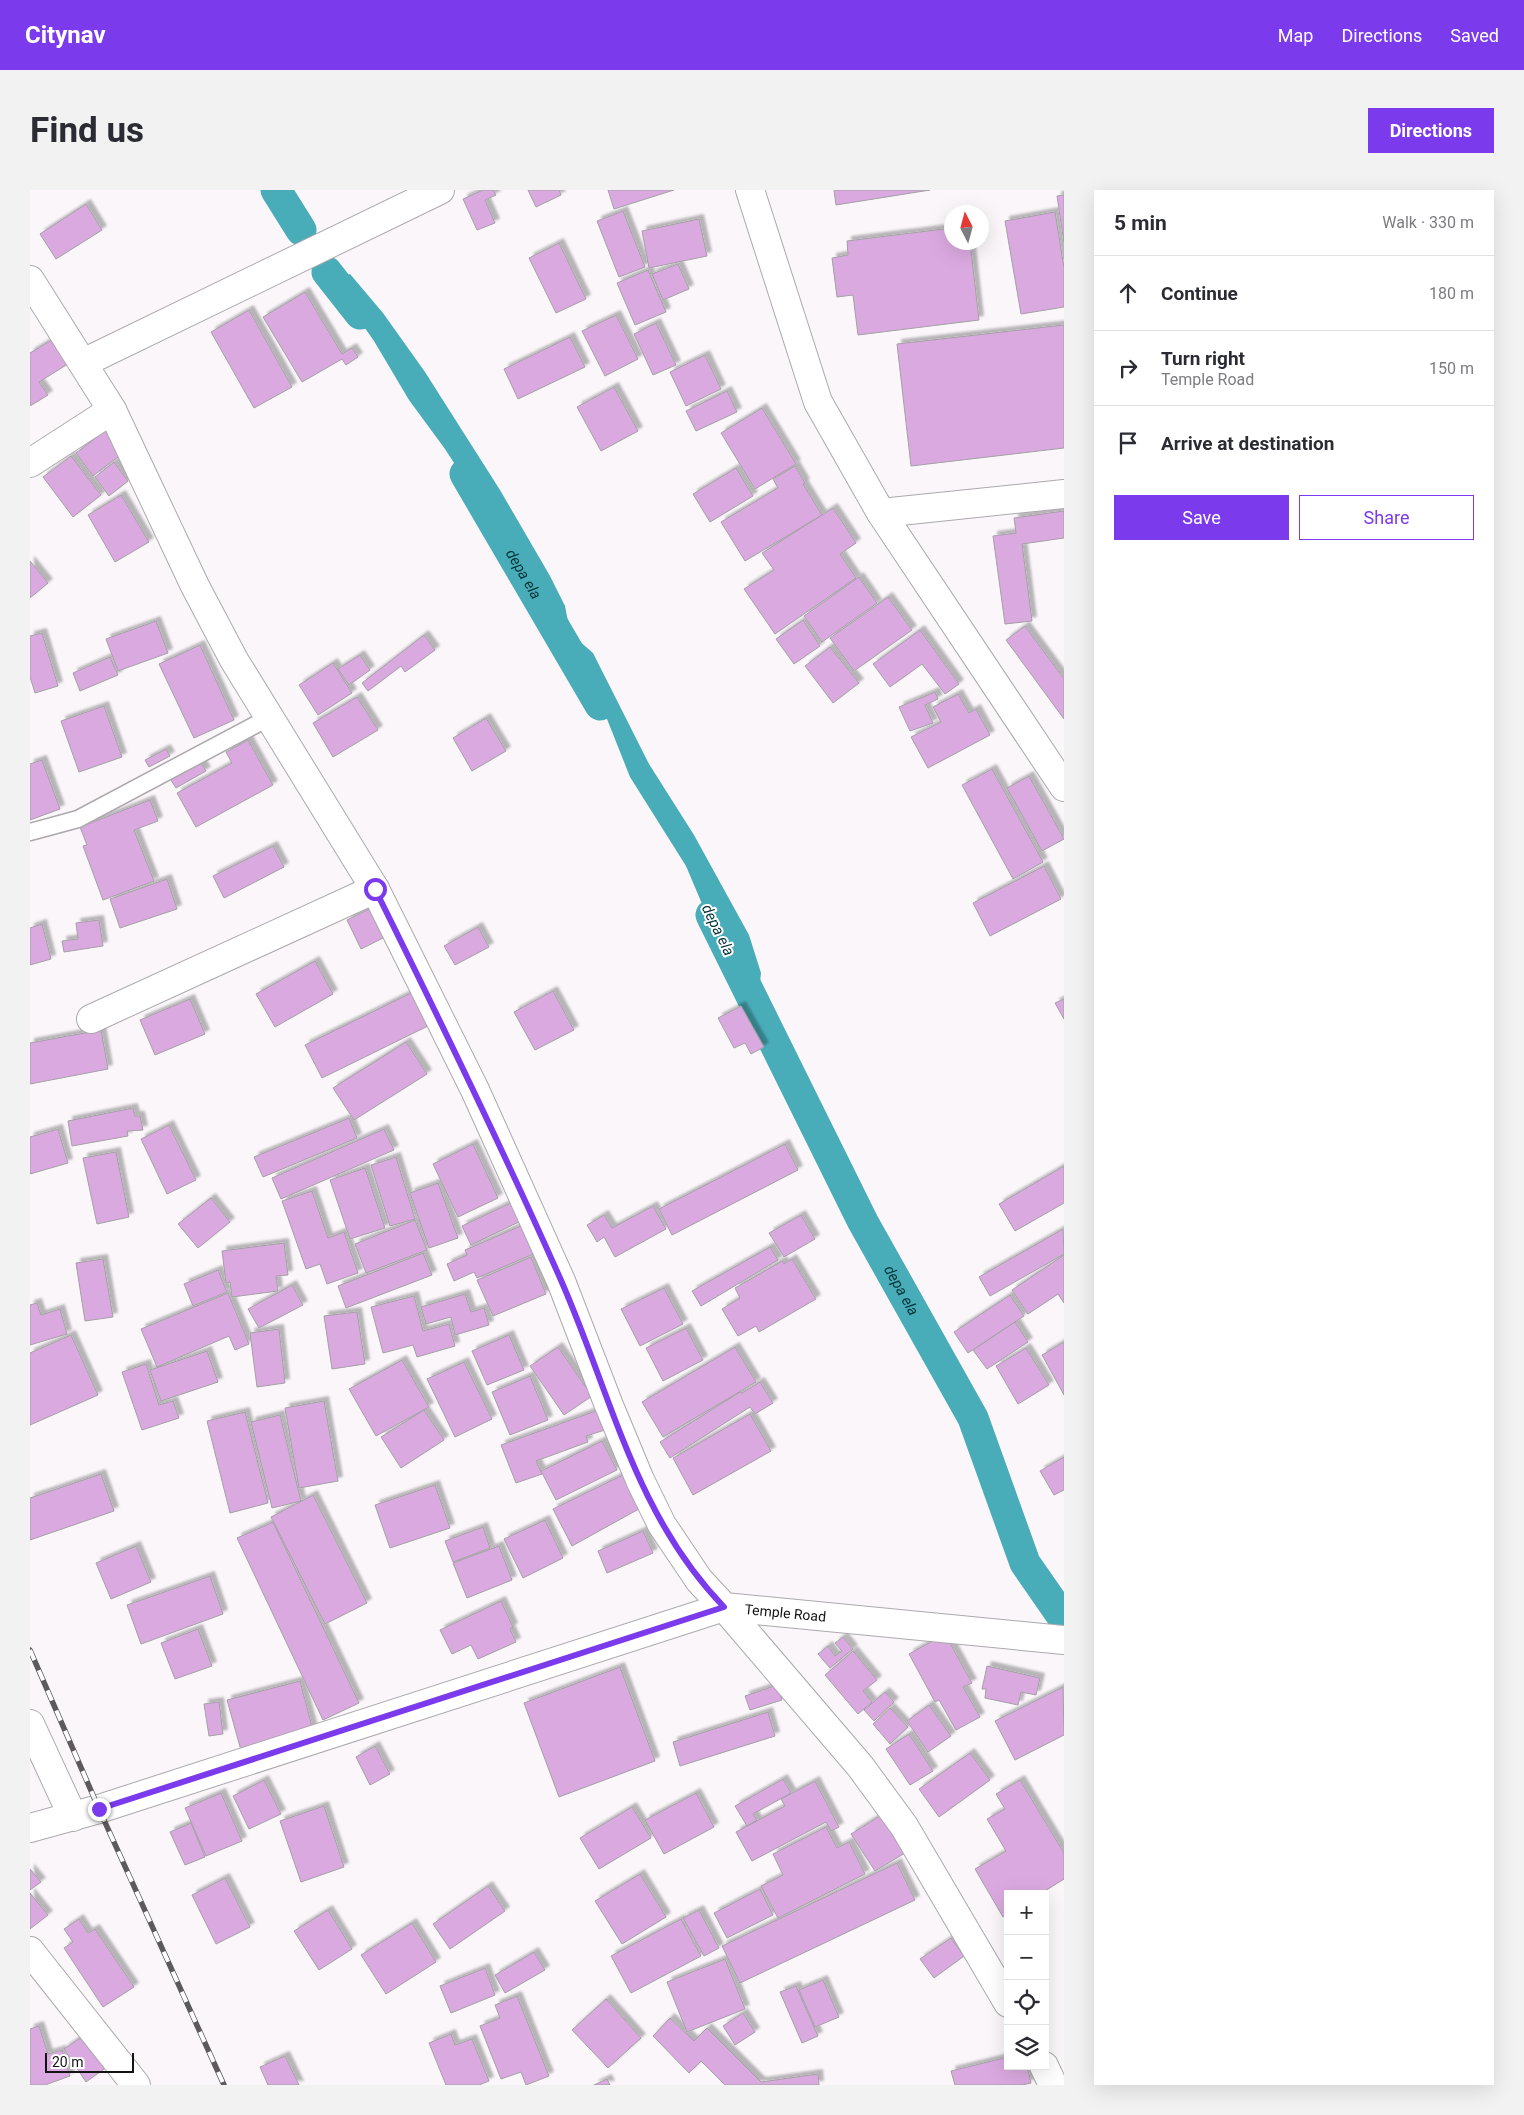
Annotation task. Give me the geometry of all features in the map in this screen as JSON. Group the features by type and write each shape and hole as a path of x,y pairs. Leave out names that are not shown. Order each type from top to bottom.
{"street":[{"path":"83,363 440,190"},
{"path":"750,190 818,402 881,513 1064,787"},
{"path":"30,280 112,410 195,586 234,660 375,889 475,1090 561,1281 640,1480 678,1551 698,1580 724,1607 860,1766 904,1826 958,1914 1004,1996"},
{"path":"30,463 112,410"},
{"path":"881,513 1064,494"},
{"path":"91,1019 375,889"},
{"name":"Temple Road","path":"30,1828 72,1817 724,1607 1064,1640"},
{"path":"30,1724 72,1817"},
{"path":"30,1951 136,2085"},
{"path":"1046,2070 1054,2085"}],"lane":[{"path":"30,832 78,820 270,717"}],"water":[{"path":"350,274 383,313 425,372 500,490 550,576 565,606 569,627 577,639 593,653 649,764 694,835 749,935 761,973 759,991 740,971 708,918 686,866 630,777 607,719 589,693 580,667 570,648 555,634 534,577 486,512 445,449 409,400 374,341 332,281"}],"building":[{"path":"483,190 493,190 496,195 485,200 495,223 477,230 463,199"},
{"path":"528,190 559,190 561,195 536,207"},
{"path":"608,190 674,190 614,209"},
{"path":"834,190 930,190 836,205"},
{"path":"1064,195 1064,242 1057,196"},
{"path":"86,204 102,230 56,259 40,234"},
{"path":"623,211 645,267 619,277 597,221"},
{"path":"1055,212 1064,268 1064,307 1021,314 1005,221"},
{"path":"699,219 707,256 649,268 642,231"},
{"path":"944,229 944,250 971,250 979,320 858,335 853,295 837,297 832,258 848,255 847,241"},
{"path":"559,243 586,299 556,313 529,258"},
{"path":"678,264 689,289 663,300 652,274"},
{"path":"648,270 666,312 635,325 617,283"},
{"path":"305,292 342,354 352,348 358,357 346,365 342,359 302,382 263,317"},
{"path":"249,310 292,387 254,408 211,332"},
{"path":"616,315 638,359 605,376 582,331"},
{"path":"656,323 676,365 653,375 634,334"},
{"path":"1064,325 1064,448 911,466 897,344"},
{"path":"570,337 585,367 518,399 504,369"},
{"path":"55,338 71,362 39,382 48,395 30,406 30,353"},
{"path":"705,355 721,389 686,406 670,372"},
{"path":"614,387 638,431 601,451 577,407"},
{"path":"727,391 737,412 696,431 686,411"},
{"path":"762,408 796,464 755,489 721,433"},
{"path":"110,427 127,450 93,476 76,453"},
{"path":"71,456 101,495 73,517 43,477"},
{"path":"114,462 128,481 109,496 95,477"},
{"path":"795,466 805,483 803,484 822,515 745,561 721,522 778,488 773,479"},
{"path":"736,468 753,496 710,522 693,494"},
{"path":"121,495 149,542 115,562 88,515"},
{"path":"833,508 856,543 840,554 856,578 775,634 744,589 774,570 762,553"},
{"path":"1064,511 1064,538 1022,544 1032,621 1005,624 993,536 1016,533 1014,518"},
{"path":"30,561 48,583 30,598"},
{"path":"859,577 877,603 822,642 804,616"},
{"path":"888,597 912,630 854,671 830,638"},
{"path":"803,620 820,646 794,664 776,639"},
{"path":"156,621 168,653 118,671 106,639"},
{"path":"1025,626 1064,679 1064,719 1006,640"},
{"path":"920,630 959,684 945,694 922,664 890,687 873,664"},
{"path":"42,633 58,686 35,693 30,677 30,636"},
{"path":"424,635 435,650 405,672 401,666 368,691 362,683"},
{"path":"200,645 234,720 194,738 159,664"},
{"path":"830,647 859,683 833,703 805,666"},
{"path":"360,655 370,670 349,685 338,669"},
{"path":"110,657 118,675 80,691 73,673"},
{"path":"333,663 352,693 318,715 299,685"},
{"path":"935,692 938,699 925,705 933,723 910,731 899,707"},
{"path":"958,694 969,713 976,709 990,735 928,768 911,737 941,722 933,707"},
{"path":"357,697 378,730 333,757 313,723"},
{"path":"104,706 122,757 79,772 61,721"},
{"path":"486,718 506,751 472,771 453,738"},
{"path":"248,740 273,785 196,827 177,793 232,763 226,752"},
{"path":"166,749 170,756 149,767 145,760"},
{"path":"42,760 60,809 30,820 30,764"},
{"path":"199,760 206,771 176,788 169,777"},
{"path":"992,769 1043,862 1013,879 962,785"},
{"path":"1029,776 1064,839 1042,851 1007,788"},
{"path":"150,800 158,821 134,830 154,881 103,900 83,846 87,845 80,827"},
{"path":"273,846 284,867 224,898 213,876"},
{"path":"1044,866 1061,899 990,936 973,903"},
{"path":"167,879 177,909 120,928 110,899"},
{"path":"375,906 389,935 361,949 347,920"},
{"path":"99,920 103,946 64,952 62,941 78,939 76,923"},
{"path":"42,924 51,959 30,965 30,928"},
{"path":"478,927 489,947 455,965 444,946"},
{"path":"315,961 333,994 275,1027 256,994"},
{"path":"415,991 432,1024 322,1078 305,1045"},
{"path":"553,991 574,1030 535,1050 514,1012"},
{"path":"190,999 205,1034 155,1055 140,1020"},
{"path":"1064,999 1064,1019 1055,1003"},
{"path":"741,1006 764,1047 751,1054 745,1043 734,1048 718,1018"},
{"path":"101,1030 108,1069 30,1084 30,1043"},
{"path":"406,1042 427,1074 354,1120 333,1088"},
{"path":"133,1108 135,1116 140,1116 143,1130 127,1131 128,1136 72,1146 68,1121"},
{"path":"349,1118 357,1138 263,1177 254,1157"},
{"path":"169,1125 196,1180 167,1194 141,1139"},
{"path":"58,1129 68,1163 30,1174 30,1137"},
{"path":"384,1129 394,1150 281,1199 272,1178"},
{"path":"473,1144 498,1198 458,1217 433,1164"},
{"path":"785,1144 798,1170 672,1235 659,1209"},
{"path":"116,1152 129,1217 97,1224 83,1158"},
{"path":"396,1157 415,1219 390,1226 371,1165"},
{"path":"1064,1166 1064,1203 1015,1231 999,1204"},
{"path":"365,1168 385,1228 350,1239 330,1180"},
{"path":"438,1183 458,1238 429,1248 410,1193"},
{"path":"312,1191 328,1238 344,1232 358,1273 327,1284 320,1264 306,1269 282,1201"},
{"path":"211,1198 230,1222 198,1248 178,1224"},
{"path":"519,1199 527,1218 471,1245 462,1226"},
{"path":"653,1206 666,1229 615,1257 604,1237 597,1242 587,1225 604,1215 612,1228"},
{"path":"801,1215 815,1239 784,1257 769,1233"},
{"path":"415,1220 427,1250 366,1273 355,1244"},
{"path":"530,1222 543,1250 477,1278 474,1272 454,1281 447,1264 467,1255 465,1250"},
{"path":"1063,1229 1064,1254 990,1296 979,1277"},
{"path":"284,1243 288,1275 276,1276 278,1291 232,1297 230,1282 226,1283 222,1251"},
{"path":"770,1247 778,1260 701,1306 692,1291"},
{"path":"423,1253 432,1275 346,1308 338,1286"},
{"path":"1064,1255 1064,1303 1058,1294 1028,1314 1012,1290"},
{"path":"531,1257 546,1294 493,1316 477,1280"},
{"path":"103,1259 113,1317 85,1321 76,1263"},
{"path":"792,1259 816,1299 759,1332 756,1326 738,1336 722,1309 740,1298 735,1288 782,1261 784,1264"},
{"path":"218,1270 227,1292 193,1306 184,1284"},
{"path":"292,1285 303,1305 259,1328 248,1309"},
{"path":"664,1288 683,1324 640,1346 621,1309"},
{"path":"228,1293 249,1344 235,1350 229,1336 157,1367 141,1329"},
{"path":"465,1294 471,1312 484,1308 489,1325 455,1335 451,1317 426,1324 421,1307"},
{"path":"1010,1295 1024,1316 968,1353 954,1332"},
{"path":"414,1296 423,1331 449,1324 455,1346 417,1357 413,1345 383,1353 371,1307"},
{"path":"37,1303 41,1315 60,1309 67,1334 30,1345 30,1305"},
{"path":"357,1312 365,1364 332,1369 324,1316"},
{"path":"1015,1322 1028,1342 987,1369 973,1350"},
{"path":"686,1328 703,1360 663,1381 646,1348"},
{"path":"279,1329 285,1383 257,1387 250,1333"},
{"path":"71,1335 98,1395 30,1425 30,1353"},
{"path":"509,1335 524,1370 487,1385 472,1351"},
{"path":"1064,1342 1064,1395 1042,1355"},
{"path":"558,1347 592,1396 564,1415 530,1366"},
{"path":"735,1347 756,1382 663,1437 642,1402"},
{"path":"1026,1348 1049,1385 1018,1404 996,1366"},
{"path":"207,1351 218,1382 161,1401 150,1370"},
{"path":"402,1360 429,1407 376,1436 349,1389"},
{"path":"464,1362 492,1419 455,1437 427,1379"},
{"path":"146,1364 159,1405 173,1401 179,1418 142,1430 122,1372"},
{"path":"530,1376 548,1420 510,1435 492,1392"},
{"path":"760,1382 773,1403 755,1414 750,1407 670,1458 660,1442 740,1392 742,1393"},
{"path":"324,1401 338,1481 299,1488 285,1408"},
{"path":"601,1409 608,1429 586,1436 588,1442 536,1461 542,1474 516,1483 501,1445"},
{"path":"424,1410 444,1440 401,1468 381,1437"},
{"path":"245,1412 268,1503 230,1513 207,1421"},
{"path":"750,1414 771,1451 693,1495 673,1458"},
{"path":"280,1415 301,1501 272,1508 251,1422"},
{"path":"602,1441 617,1470 556,1500 541,1471"},
{"path":"1064,1457 1064,1490 1054,1495 1040,1471"},
{"path":"629,1472 646,1505 572,1546 553,1509"},
{"path":"101,1474 114,1511 30,1540 30,1498"},
{"path":"435,1485 450,1528 390,1548 375,1505"},
{"path":"313,1495 367,1603 325,1624 271,1517"},
{"path":"545,1520 563,1558 523,1578 504,1539"},
{"path":"273,1522 359,1703 323,1720 237,1538"},
{"path":"483,1527 490,1548 453,1562 445,1541"},
{"path":"643,1531 653,1553 607,1573 598,1551"},
{"path":"136,1546 151,1582 111,1599 96,1563"},
{"path":"499,1546 512,1580 467,1598 453,1563"},
{"path":"210,1576 223,1614 141,1644 127,1605"},
{"path":"501,1601 513,1627 510,1629 516,1642 478,1659 471,1645 452,1654 440,1630"},
{"path":"198,1629 212,1666 175,1679 161,1643"},
{"path":"945,1634 972,1683 963,1687 980,1717 956,1730 939,1700 935,1702 909,1654"},
{"path":"843,1637 853,1649 830,1668 818,1654 828,1646 835,1656 842,1651 835,1643"},
{"path":"853,1651 877,1680 863,1691 872,1702 858,1714 825,1675"},
{"path":"987,1666 1040,1678 1036,1695 1021,1692 1018,1705 985,1698 986,1689 982,1689"},
{"path":"620,1667 655,1761 559,1797 524,1703"},
{"path":"300,1681 314,1734 242,1754 227,1700"},
{"path":"777,1685 782,1700 750,1710 745,1696"},
{"path":"1063,1687 1064,1735 1015,1760 995,1721"},
{"path":"885,1692 894,1702 874,1721 864,1710"},
{"path":"219,1702 223,1734 209,1736 204,1704"},
{"path":"929,1705 951,1736 928,1752 907,1721"},
{"path":"890,1708 908,1727 890,1744 873,1724"},
{"path":"768,1712 775,1736 680,1766 673,1742"},
{"path":"909,1734 933,1771 910,1785 886,1749"},
{"path":"375,1746 390,1774 370,1785 356,1757"},
{"path":"970,1753 990,1780 939,1817 919,1789"},
{"path":"783,1779 791,1793 753,1814 757,1820 747,1826 735,1806"},
{"path":"264,1780 281,1814 249,1829 233,1796"},
{"path":"1020,1780 1064,1853 1064,1879 1046,1890 1004,1890 1003,1917 975,1869 1006,1851 987,1819 1005,1809 996,1794"},
{"path":"815,1781 839,1827 831,1831 826,1822 752,1861 736,1832 785,1806 781,1799"},
{"path":"221,1793 242,1841 206,1856 185,1808"},
{"path":"696,1793 714,1827 664,1854 645,1820"},
{"path":"324,1806 344,1867 301,1882 280,1821"},
{"path":"632,1807 651,1838 599,1869 580,1838"},
{"path":"886,1812 910,1850 875,1871 851,1834"},
{"path":"191,1823 205,1857 185,1865 170,1832"},
{"path":"826,1827 837,1848 849,1842 865,1874 778,1918 761,1886 783,1875 773,1854"},
{"path":"897,1863 915,1900 740,1983 722,1946"},
{"path":"30,1869 41,1882 30,1890"},
{"path":"640,1874 666,1917 622,1944 595,1901"},
{"path":"225,1878 250,1927 216,1944 192,1895"},
{"path":"488,1886 505,1911 450,1949 433,1924"},
{"path":"760,1889 773,1915 727,1938 714,1913"},
{"path":"30,1893 48,1915 30,1929"},
{"path":"328,1910 352,1949 319,1970 294,1931"},
{"path":"699,1910 719,1948 704,1956 683,1918"},
{"path":"79,1919 88,1933 95,1929 134,1987 103,2007 64,1948 73,1942 64,1929"},
{"path":"681,1919 701,1956 631,1993 611,1956"},
{"path":"412,1923 436,1962 386,1994 361,1955"},
{"path":"951,1938 964,1956 934,1978 920,1959"},
{"path":"534,1952 545,1970 505,1993 495,1975"},
{"path":"725,1959 745,2009 687,2032 667,1982"},
{"path":"485,1968 495,1995 451,2013 440,1986"},
{"path":"823,1980 839,2017 815,2027 799,1990"},
{"path":"796,1986 818,2036 802,2043 780,1992"},
{"path":"517,1996 549,2076 526,2085 521,2072 501,2079 480,2026 500,2018 495,2005"},
{"path":"606,1999 641,2038 608,2068 572,2030"},
{"path":"743,2013 755,2032 735,2045 723,2026"},
{"path":"670,2018 694,2041 707,2028 761,2082 818,2074 819,2085 725,2085 701,2061 689,2073 653,2036"},
{"path":"39,2026 48,2054 62,2050 70,2076 45,2085 30,2085 30,2029"},
{"path":"89,2032 111,2064 86,2082 64,2049"},
{"path":"451,2034 455,2045 472,2039 489,2081 479,2085 446,2085 429,2043"},
{"path":"285,2056 299,2085 268,2085 260,2067"},
{"path":"1004,2058 1004,2070 1028,2070 1031,2083 1022,2085 955,2085 951,2071"},
{"path":"607,2079 610,2085 594,2085"}],"waterway":[{"name":"depa ela","path":"276,190 301,230"},
{"name":"depa ela","path":"327,272 360,314"},
{"name":"depa ela","path":"465,474 600,705"},
{"name":"depa ela","path":"711,915 863,1222 973,1418 1025,1563 1061,1615"}],"railway":[{"path":"30,1650 99,1809 224,2085"}],"route":[{"path":"99,1809 724,1607 698,1580 678,1551 662,1525 640,1480 561,1281 475,1090 375,889"}]}
